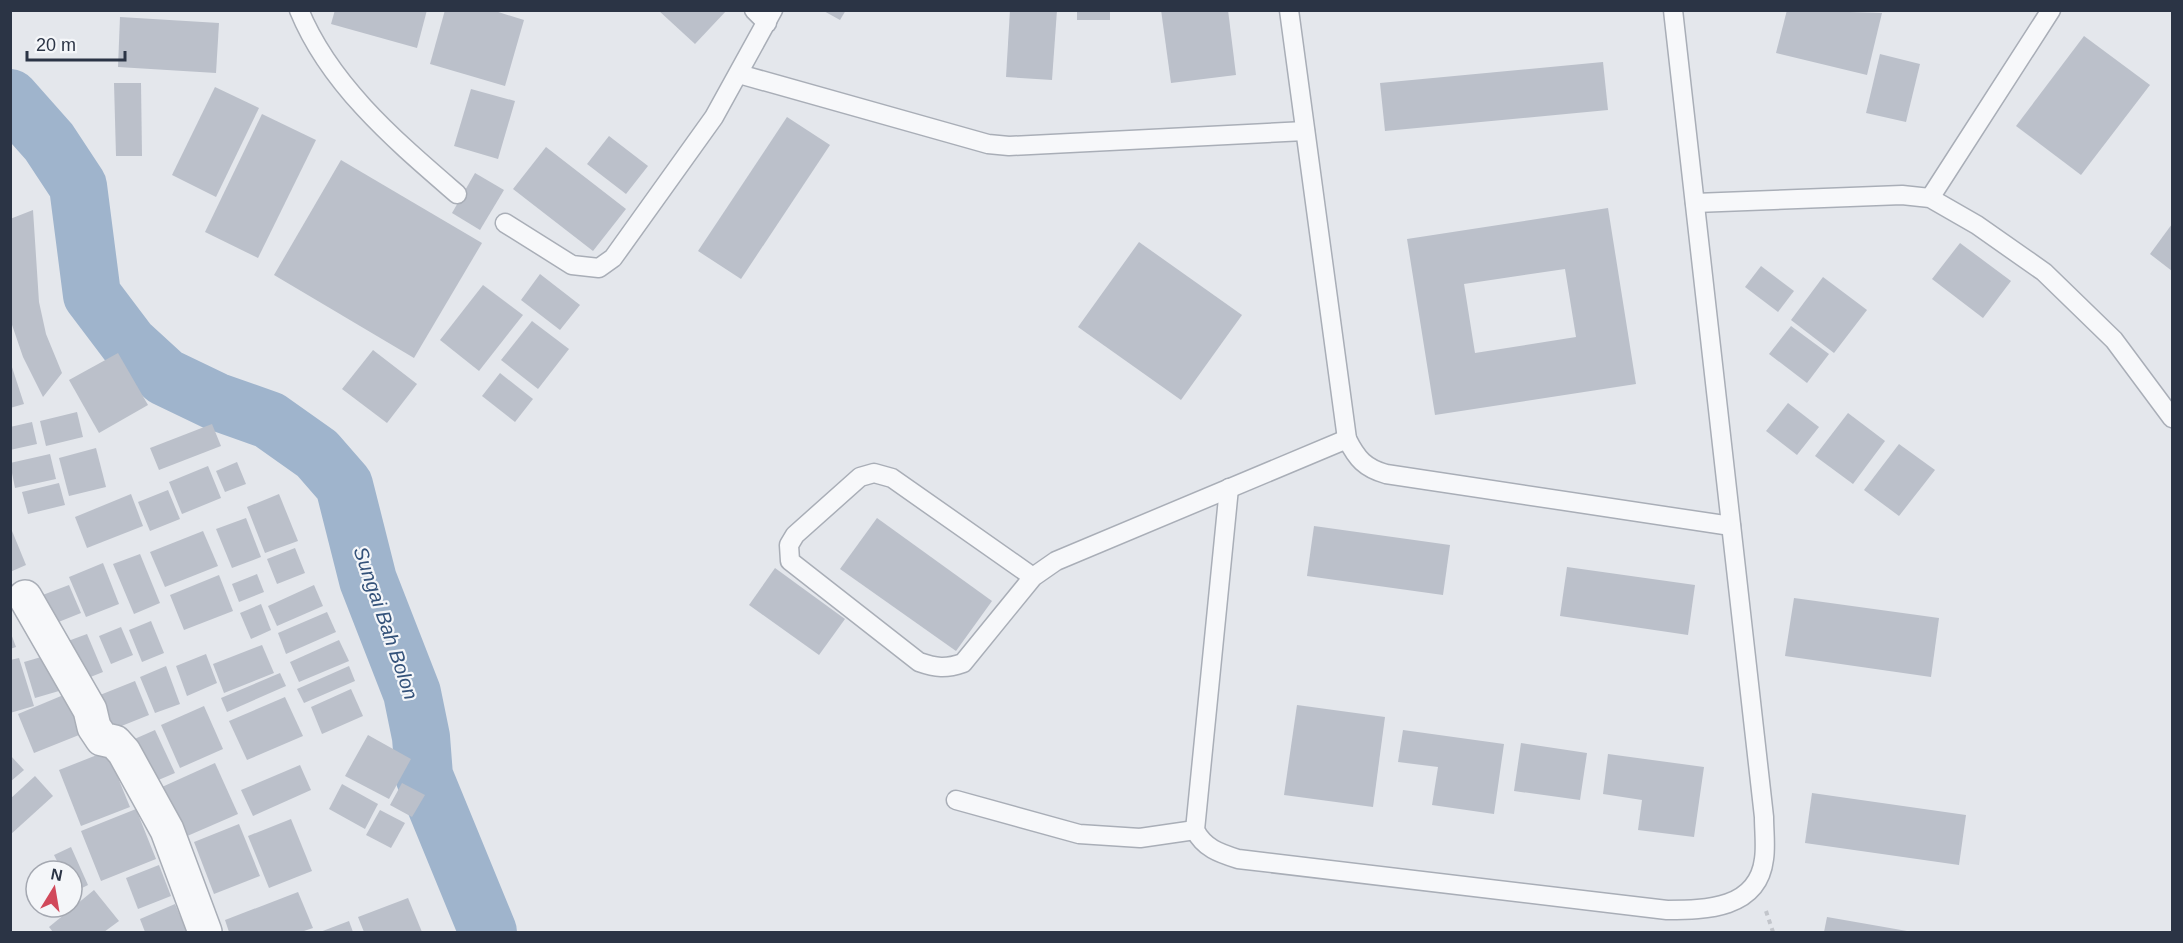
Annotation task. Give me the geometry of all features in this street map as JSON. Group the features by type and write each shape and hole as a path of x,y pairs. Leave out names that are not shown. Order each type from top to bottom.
{"street":[{"path":"25,597 90,710 94,727 102,739 115,742 124,752 167,830 205,933"}],"lane":[{"path":"299,10 324,54 356,97 390,135 457,194"},
{"path":"1289,10 1347,440 1357,458 1369,469 1386,474 1731,526"},
{"path":"1229,488 1195,830 1200,841 1210,849 1238,859 1667,910 1710,910 1736,902 1756,884 1764,861 1764,817 1672,10"},
{"path":"1930,198 2051,10"},
{"path":"505,223 572,265 599,268 613,258 714,117 739,74 765,15"},
{"path":"739,74 988,144 1009,146 1305,131"},
{"path":"1695,203 1902,195 1930,198 1977,225 2044,272 2114,340 2172,418"},
{"path":"1033,577 892,478 874,473 860,477 795,535 789,545 790,561 919,662 938,668 963,663 1033,577 1056,561 1347,440"},
{"path":"956,800 1079,834 1140,838 1195,830"}],"building":[{"path":"335,10 427,10 417,48 331,24"},
{"path":"445,10 492,10 524,20 505,86 430,64"},
{"path":"658,10 727,10 695,44"},
{"path":"822,10 846,10 840,20"},
{"path":"1010,10 1057,10 1052,80 1006,77"},
{"path":"1077,10 1110,10 1110,20 1077,20"},
{"path":"1161,10 1228,10 1236,75 1171,83"},
{"path":"1787,10 1882,13 1867,75 1776,53"},
{"path":"120,17 219,23 216,73 118,67"},
{"path":"2084,36 2150,85 2081,175 2016,126"},
{"path":"1880,54 1920,64 1906,122 1866,113"},
{"path":"1603,62 1608,110 1385,131 1380,83"},
{"path":"114,83 141,83 142,156 116,156"},
{"path":"215,87 259,108 216,197 172,175"},
{"path":"471,89 515,101 498,159 454,146"},
{"path":"262,114 316,140 258,258 205,232"},
{"path":"787,117 830,145 741,279 698,251"},
{"path":"609,136 648,166 626,194 587,164"},
{"path":"546,147 626,209 593,251 513,189"},
{"path":"341,160 482,243 414,358 274,275"},
{"path":"475,173 504,190 480,230 452,213"},
{"path":"1608,208 1636,384 1435,415 1407,239","holes":["1565,269 1576,337 1475,353 1464,284"]},
{"path":"33,210 39,302 46,334 62,373 43,397 23,357 10,319 10,219"},
{"path":"2172,224 2172,271 2150,254"},
{"path":"1139,242 1242,315 1181,400 1078,327"},
{"path":"1960,243 2011,281 1983,318 1932,279"},
{"path":"1761,266 1794,291 1778,312 1745,287"},
{"path":"540,274 580,305 560,330 521,300"},
{"path":"1823,277 1867,310 1834,353 1791,320"},
{"path":"483,285 523,315 479,371 440,340"},
{"path":"532,321 569,349 538,389 501,360"},
{"path":"1791,326 1829,354 1807,383 1769,354"},
{"path":"373,350 417,384 387,423 342,389"},
{"path":"118,353 148,405 99,433 69,380"},
{"path":"10,361 24,404 10,408"},
{"path":"500,373 533,399 515,422 482,396"},
{"path":"1788,403 1819,427 1797,455 1766,431"},
{"path":"77,412 83,437 46,446 40,421"},
{"path":"1848,413 1885,441 1853,484 1815,456"},
{"path":"32,422 37,444 10,450 10,427"},
{"path":"212,424 221,446 159,470 150,448"},
{"path":"1899,444 1935,470 1899,516 1864,490"},
{"path":"96,448 106,487 69,496 59,458"},
{"path":"50,454 56,479 15,488 10,463"},
{"path":"237,462 246,484 225,492 216,471"},
{"path":"208,466 221,498 182,514 169,482"},
{"path":"59,483 65,505 28,514 22,492"},
{"path":"168,490 180,519 150,531 138,502"},
{"path":"131,494 143,526 87,548 75,517"},
{"path":"279,494 298,541 265,553 247,507"},
{"path":"246,518 261,557 232,568 216,529"},
{"path":"877,518 992,601 956,651 840,569"},
{"path":"10,526 26,565 10,572"},
{"path":"1314,526 1450,545 1443,595 1307,576"},
{"path":"203,531 218,566 165,587 150,552"},
{"path":"295,548 305,573 277,584 267,559"},
{"path":"140,554 160,603 134,614 113,564"},
{"path":"103,563 119,604 86,617 69,577"},
{"path":"1567,567 1695,585 1688,635 1560,616"},
{"path":"775,568 845,619 819,655 749,605"},
{"path":"257,574 264,592 239,602 232,584"},
{"path":"219,575 233,611 184,630 170,595"},
{"path":"69,585 81,613 51,625 40,596"},
{"path":"314,585 323,606 277,626 268,606"},
{"path":"1794,598 1939,618 1931,677 1785,656"},
{"path":"261,604 271,630 251,639 240,613"},
{"path":"327,612 336,632 286,654 278,633"},
{"path":"151,621 164,653 142,662 129,630"},
{"path":"121,627 133,655 111,664 99,636"},
{"path":"10,631 16,647 10,649"},
{"path":"87,634 103,672 83,680 68,641"},
{"path":"339,640 349,661 299,682 290,662"},
{"path":"262,645 274,673 224,693 213,664"},
{"path":"206,654 217,683 187,696 176,666"},
{"path":"48,655 59,691 35,698 24,662"},
{"path":"19,658 34,706 10,713 10,660"},
{"path":"166,666 180,704 155,713 140,677"},
{"path":"349,666 355,681 304,703 297,689"},
{"path":"280,673 286,686 227,712 221,698"},
{"path":"135,681 149,715 104,733 90,699"},
{"path":"351,689 363,716 322,734 311,707"},
{"path":"73,691 89,731 34,753 18,714"},
{"path":"285,697 303,736 247,760 229,721"},
{"path":"1297,705 1385,717 1373,807 1284,795"},
{"path":"204,706 223,749 180,768 161,725"},
{"path":"155,730 175,773 149,784 130,741"},
{"path":"1403,730 1504,744 1494,814 1432,805 1438,767 1398,762"},
{"path":"368,735 411,759 389,799 345,776"},
{"path":"1521,743 1587,753 1580,800 1514,791"},
{"path":"107,751 130,807 81,826 59,770"},
{"path":"1608,754 1704,767 1694,837 1638,830 1642,800 1603,794"},
{"path":"10,755 24,770 10,782"},
{"path":"215,763 238,814 185,837 162,787"},
{"path":"300,765 311,790 253,816 241,790"},
{"path":"35,776 53,796 10,835 10,799"},
{"path":"402,783 425,795 412,817 390,805"},
{"path":"342,784 378,804 365,829 329,809"},
{"path":"1812,793 1966,815 1959,865 1805,843"},
{"path":"136,809 156,859 101,881 81,831"},
{"path":"380,810 405,823 391,848 366,835"},
{"path":"291,819 312,871 269,888 248,836"},
{"path":"239,824 260,876 214,894 194,842"},
{"path":"71,847 76,859 56,859 54,855"},
{"path":"159,865 171,896 138,909 126,878"},
{"path":"94,890 119,921 104,932 53,932 49,927 59,919 84,919 84,898"},
{"path":"298,892 313,928 301,932 229,932 225,920"},
{"path":"408,898 422,932 364,932 358,917"},
{"path":"175,904 187,932 145,932 140,919"},
{"path":"1827,917 1907,931 1907,932 1824,932"},
{"path":"349,921 353,932 320,932"}],"waterway":[{"name":"Sungai Bah Bolon","path":"10,98 49,142 78,186 92,295 129,344 165,377 215,401 269,420 317,454 344,485 368,580 412,693 421,737 424,776 488,932"}]}
